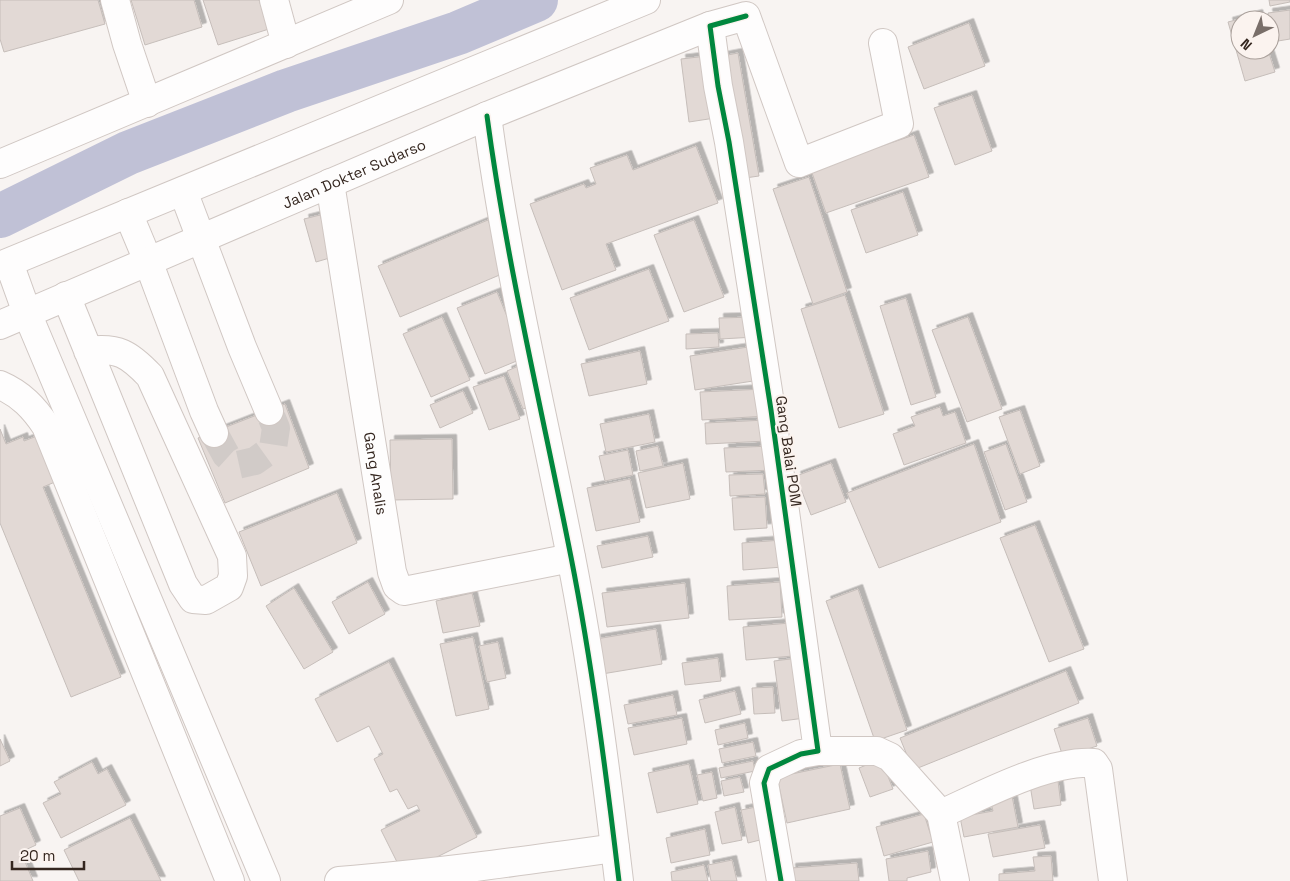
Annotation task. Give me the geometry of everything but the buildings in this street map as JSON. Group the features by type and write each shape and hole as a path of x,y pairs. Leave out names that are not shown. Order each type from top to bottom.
{"street":[{"path":"115,0 147,102"},
{"path":"274,0 286,44"},
{"path":"0,164 389,0"},
{"path":"266,881 27,313 4,265 646,0"},
{"path":"710,26 746,16 799,163 899,124 883,43"},
{"name":"Jalan Dokter Sudarso","path":"0,324 487,116 710,26"},
{"name":"Gang Balai POM","path":"710,26 718,86 729,142 771,410 818,751"},
{"path":"487,116 502,217 571,558 595,690 619,881"},
{"name":"Gang Analis","path":"330,183 392,572 397,586 404,591 571,558"},
{"path":"183,191 242,347 269,411"},
{"path":"128,214 214,433"},
{"path":"66,296 88,351 183,584 193,598 206,600 229,588 233,576 232,556 150,376 138,363 115,350 88,351"},
{"path":"0,385 22,397 46,426 230,881"},
{"path":"781,881 764,784 769,769 801,754 818,751 877,751 890,758 941,814 955,881"},
{"path":"941,814 1006,785 1051,769 1084,763 1094,764 1098,769 1113,881"},
{"path":"339,881 402,876 503,864 615,848"}],"waterway":[{"path":"0,216 128,153 286,91 458,33 536,0"}],"tunnel":[{"path":"214,433 226,455 237,465 255,461 273,448 276,428 269,411"}],"cycle path":[{"path":"746,16 710,26 718,86 729,142 771,410 818,751 801,754 769,769 764,783 781,881"},
{"path":"487,116 504,227 586,637 619,881"}]}
